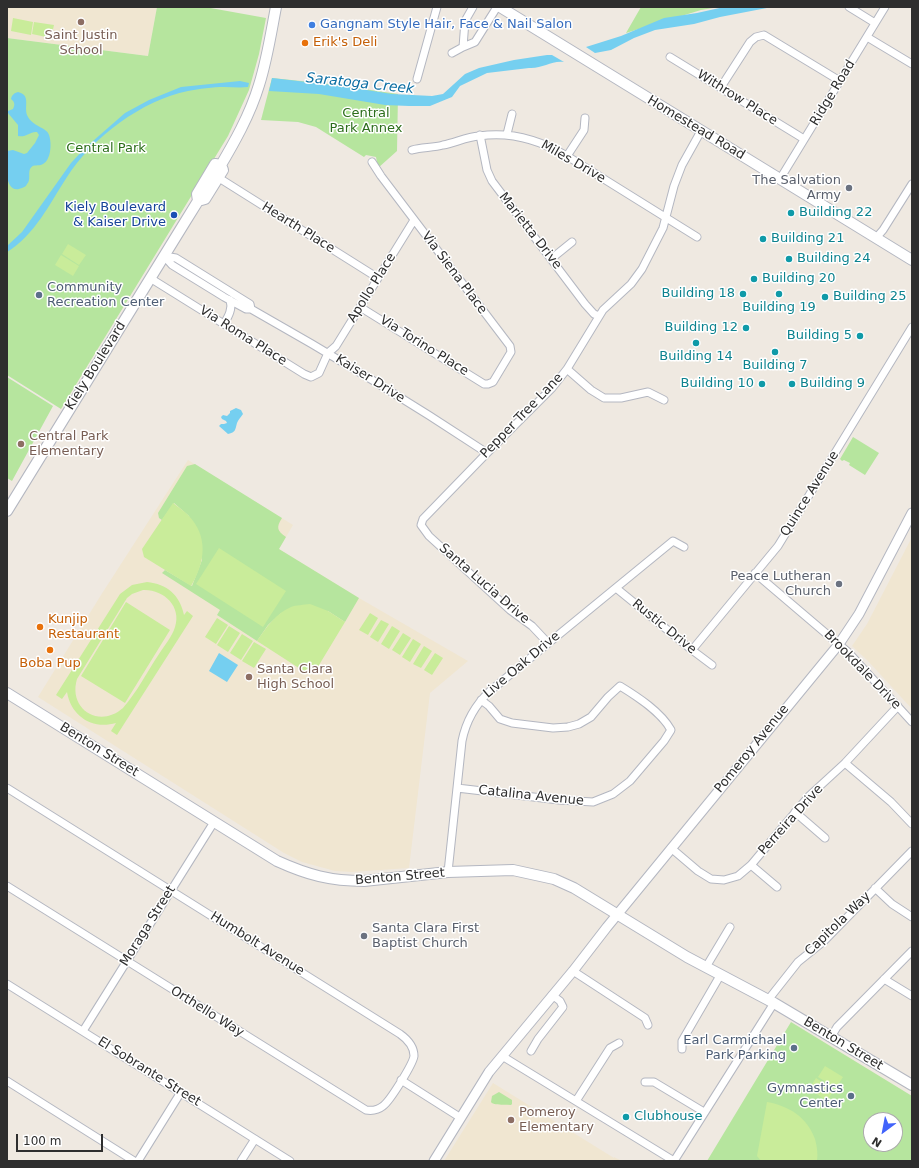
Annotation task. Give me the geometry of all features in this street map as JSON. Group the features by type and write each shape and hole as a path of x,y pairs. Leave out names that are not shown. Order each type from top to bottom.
{"main road":[{"name":"Kiely Boulevard","path":"198,201 205,199 223,170 221,165 239,132 259,84 276,7"},
{"name":"Homestead Road","path":"500,7 912,260"},
{"name":"Kiely Boulevard","path":"7,511 198,201 197,194 215,164 221,165"},
{"name":"Benton Street","path":"7,693 277,861 306,873 334,880 364,881 448,872 513,870 554,879 574,888 687,957 721,974 831,1036 912,1085"}],"street":[{"path":"417,79 437,7"},
{"path":"463,47 465,21 473,7"},
{"path":"452,53 475,42 497,7"},
{"path":"849,7 875,23"},
{"name":"Ridge Road","path":"780,178 885,7"},
{"path":"721,87 750,42 756,36 764,35 840,81"},
{"path":"867,37 912,64"},
{"name":"Withrow Place","path":"670,57 804,139"},
{"path":"507,134 512,114"},
{"path":"567,156 584,130 585,118"},
{"name":"Pepper Tree Lane","path":"421,525 423,519 552,388 567,369 604,309 626,289 642,268 658,240 666,218 674,186 682,165 701,131"},
{"name":"Miles Drive","path":"412,150 444,145 480,135 507,134 530,139 551,147 567,156 697,237"},
{"name":"Marietta Drive","path":"480,135 487,170 492,181 585,304 594,314 599,316"},
{"name":"Via Siena Place","path":"372,162 381,176 510,346 510,356 493,382 488,384"},
{"name":"Hearth Place","path":"218,178 378,278"},
{"path":"876,238 883,230 912,184"},
{"name":"Apollo Place","path":"328,353 336,346 414,220"},
{"path":"551,259 572,242"},
{"name":"Kaiser Drive","path":"164,256 176,258 234,300 250,304 251,309 328,353 487,453"},
{"name":"Via Roma Place","path":"150,278 304,374 311,376 319,373 328,353"},
{"path":"224,324 234,300"},
{"name":"Via Torino Place","path":"360,307 484,384 488,384"},
{"name":"Quince Avenue","path":"692,650 778,546 912,327"},
{"path":"567,369 591,390 604,398 621,398 648,392 664,400"},
{"name":"Pomeroy Avenue","path":"434,1161 489,1072 839,644 859,614 912,513"},
{"name":"Santa Lucia Drive","path":"421,525 428,536 510,610 532,626 548,643"},
{"name":"Live Oak Drive","path":"448,872 464,731 467,721 481,700 673,541 684,547"},
{"name":"Brookdale Drive","path":"755,574 839,644 865,669 912,722"},
{"name":"Rustic Drive","path":"616,588 712,665"},
{"name":"Catalina Avenue","path":"457,788 559,800 594,802 613,794 630,781 664,741 671,730 666,720 632,693 620,686 591,717 568,728 553,728 512,723 500,719 489,706 481,700"},
{"name":"Perreira Drive","path":"671,848 698,871 711,879 724,880 738,876 750,866 809,796 845,763 898,706"},
{"path":"845,763 891,802 912,824"},
{"name":"Humbolt Avenue","path":"7,788 406,1039 411,1044 414,1056 401,1080"},
{"path":"795,812 825,838"},
{"name":"Moraga Street","path":"83,1031 214,822"},
{"name":"Capitola Way","path":"771,1002 798,962 824,941 912,851"},
{"path":"750,866 777,887"},
{"name":"Orthello Way","path":"7,886 366,1110 372,1111 382,1107 387,1102 401,1080"},
{"path":"875,888 892,904 912,917"},
{"path":"706,967 730,927"},
{"path":"831,1036 837,1026 912,951"},
{"path":"573,971 645,1018 648,1025"},
{"path":"682,1050 682,1041 721,974"},
{"path":"884,979 912,996"},
{"name":"El Sobrante Street","path":"7,984 290,1161"},
{"path":"531,1051 538,1039 563,1007 560,1001 552,995"},
{"path":"502,1056 674,1161 771,1002"},
{"path":"576,1101 610,1048 619,1043"},
{"path":"401,1080 461,1118"},
{"path":"7,1081 134,1161"},
{"path":"645,1082 654,1082 704,1112"},
{"path":"138,1161 181,1092"},
{"path":"241,1161 255,1139"}],"shaded area":[{"name":"Saint Justin School","path":"7,7 157,7 148,56 7,38"},
{"name":"Santa Clara High School","path":"188,460 293,525 279,549 359,598 468,661 430,693 409,868 352,872 335,871 302,862 284,853 38,697 101,595"},
{"path":"912,537 912,709 868,661 852,646 867,624"},
{"name":"Pomeroy Elementary","path":"493,1083 614,1158 622,1161 444,1161"}],"green space":[{"name":"Central Park","path":"157,7 205,7 266,18 259,54 249,90 228,136 61,409 7,375 7,38 148,56"},
{"path":"641,7 719,7 701,10 626,33"},
{"path":"13,18 33,22 31,35 11,31"},
{"path":"34,22 54,25 51,38 32,34"},
{"name":"Central Park Annex","path":"272,78 330,84 398,94 397,151 378,168 376,157 366,155 364,157 316,127 298,122 261,120"},
{"path":"68,244 86,255 79,265 62,254"},
{"path":"61,255 79,266 73,276 55,265"},
{"name":"Central Park Elementary","path":"7,377 53,406 12,481 7,478"},
{"path":"853,437 879,453 865,475 849,465 850,463 840,459"},
{"path":"195,464 282,518 278,529 286,537 279,549 359,598 345,622 328,611 281,613 268,625 257,641 217,615 220,610 162,573 165,570 192,586 202,560 189,516 174,503 162,520 159,518 158,513 187,466"},
{"path":"173,503 195,523 202,541 202,559 196,577 191,586 144,557 142,549"},
{"path":"219,548 286,591 263,627 196,584"},
{"path":"147,582 161,585 176,596 184,615 187,611 193,616 117,735 111,731 116,723 107,725 91,723 78,714 73,708 69,701 67,692 62,699 56,695 120,594 132,585","holes":["143,590 150,590 164,596 173,606 176,612 176,619 172,634 123,708 114,714 104,717 88,713 81,707 77,699 75,690 77,679 127,598 132,594"]},
{"path":"126,602 170,630 125,703 81,676"},
{"path":"310,604 328,611 345,622 316,670 305,672 257,641 272,621 281,613 293,606"},
{"path":"370,613 378,618 368,635 359,630"},
{"path":"217,618 228,625 216,644 205,637"},
{"path":"381,620 389,624 378,642 370,637"},
{"path":"229,626 240,633 228,652 217,645"},
{"path":"392,626 400,631 389,649 381,644"},
{"path":"403,633 411,638 400,655 392,650"},
{"path":"242,634 253,641 241,660 230,653"},
{"path":"413,639 421,644 410,662 402,657"},
{"path":"254,642 266,649 254,668 242,661"},
{"path":"424,646 432,651 421,668 413,664"},
{"path":"435,653 443,658 432,675 424,670"},
{"path":"791,1022 912,1096 912,1161 707,1161"},
{"path":"825,1066 843,1077 836,1088 818,1077"},
{"path":"816,1078 834,1090 827,1101 809,1089"},
{"path":"499,1092 512,1100 511,1105 491,1102 492,1096"},
{"path":"767,1102 783,1106 796,1114 807,1124 815,1139 817,1161 761,1161 757,1156"}],"water":[{"path":"724,7 772,7 720,17 694,24 655,30 634,38 611,50 595,53 586,47 621,36 664,18"},
{"path":"552,55 564,62 555,62 534,68 487,73 460,86 452,97 430,106 385,105 319,94 269,91 272,78 392,94 432,96 443,94 465,74 479,68 514,60"},
{"path":"240,81 249,83 248,87 220,87 188,91 153,103 120,123 104,135 77,162 34,228 17,245 7,252 7,246 22,232 71,163 85,148 125,113 149,100 181,87"},
{"path":"18,92 22,93 26,98 26,112 29,119 48,132 51,147 46,162 41,165 31,167 29,171 29,179 25,187 14,189 10,186 8,181 7,151 13,150 24,154 27,153 39,135 37,132 32,132 23,136 18,136 18,125 8,111 13,109 14,106 11,99 13,94"},
{"path":"236,408 241,410 243,414 237,422 235,430 228,434 219,426 227,423 221,417 223,415 227,416 230,411"},
{"path":"219,653 238,665 227,682 209,671"}],"place":[{"name":"Saint Justin School","path":"81,22"},
{"name":"Gangnam Style Hair, Face & Nail Salon","path":"312,25"},
{"name":"Erik's Deli","path":"305,43"},
{"name":"The Salvation Army","path":"849,188"},
{"name":"Building 22","path":"791,213"},
{"name":"Kiely Boulevard & Kaiser Drive","path":"174,215"},
{"name":"Building 21","path":"763,239"},
{"name":"Building 24","path":"789,259"},
{"name":"Building 20","path":"754,279"},
{"name":"Building 18","path":"743,294"},
{"name":"Building 19","path":"779,294"},
{"name":"Community Recreation Center","path":"39,295"},
{"name":"Building 25","path":"825,297"},
{"name":"Building 12","path":"746,328"},
{"name":"Building 5","path":"860,336"},
{"name":"Building 14","path":"696,343"},
{"name":"Building 7","path":"775,352"},
{"name":"Building 10","path":"762,384"},
{"name":"Building 9","path":"792,384"},
{"name":"Central Park Elementary","path":"21,444"},
{"name":"Peace Lutheran Church","path":"839,584"},
{"name":"Kunjip Restaurant","path":"40,627"},
{"name":"Boba Pup","path":"50,650"},
{"name":"Santa Clara High School","path":"249,677"},
{"name":"Santa Clara First Baptist Church","path":"364,936"},
{"name":"Earl Carmichael Park Parking","path":"794,1048"},
{"name":"Gymnastics Center","path":"851,1096"},
{"name":"Clubhouse","path":"626,1117"},
{"name":"Pomeroy Elementary","path":"511,1120"}],"water label":[{"name":"Saratoga Creek","path":"360,84"}]}
